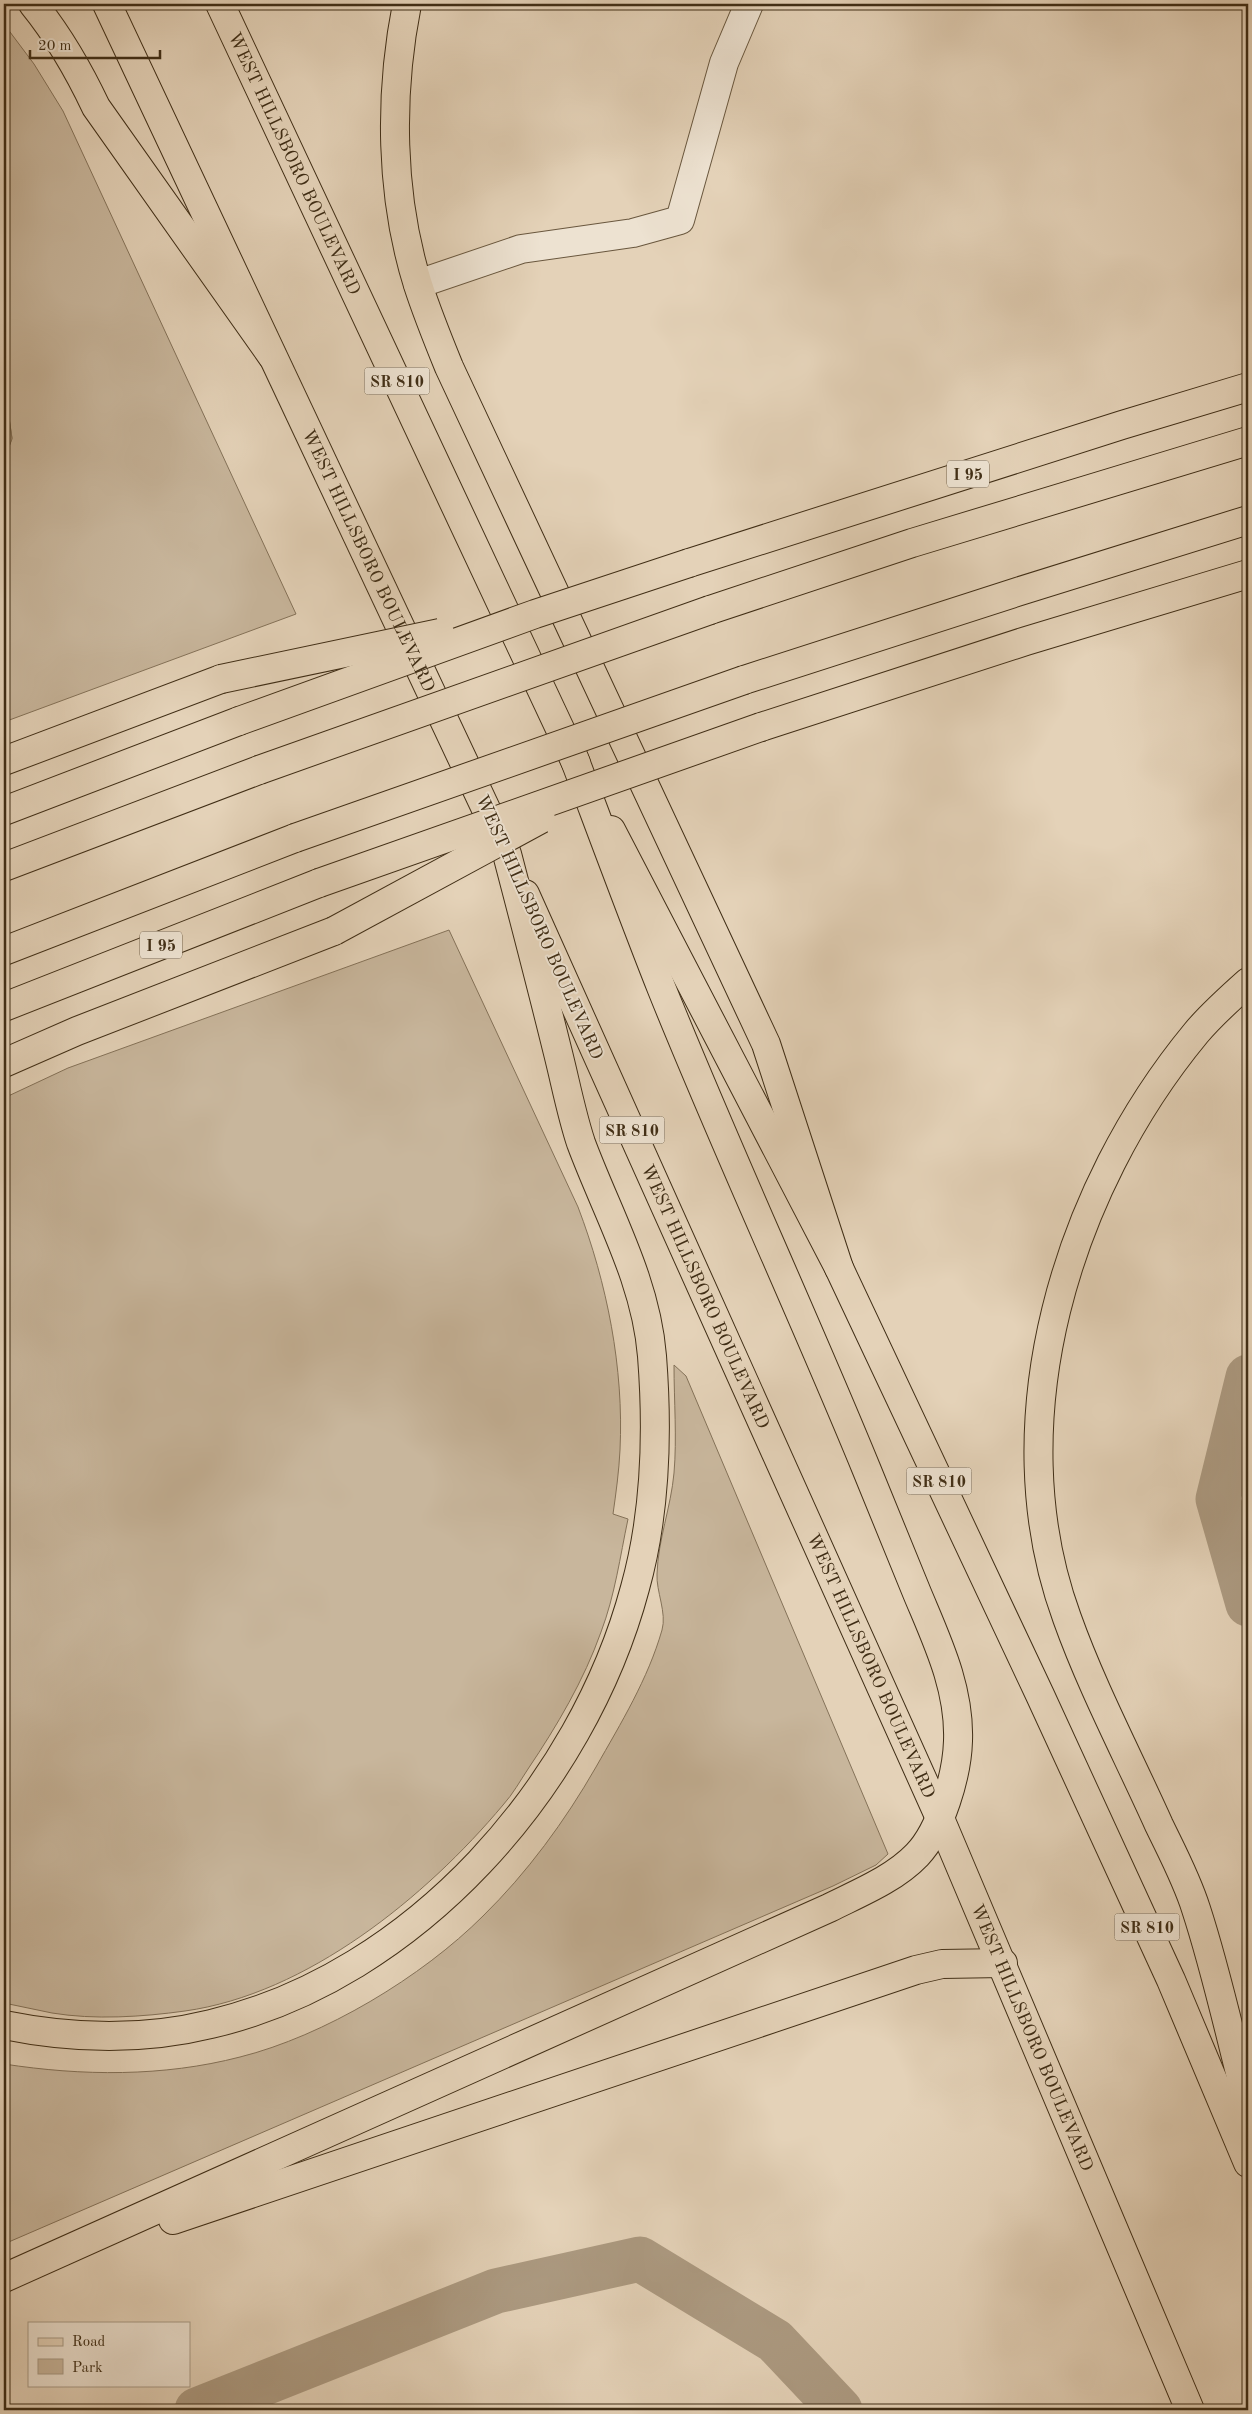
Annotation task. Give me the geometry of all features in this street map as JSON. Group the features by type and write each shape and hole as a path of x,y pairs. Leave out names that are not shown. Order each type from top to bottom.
{"main road":[{"path":"33,4 55,31 77,66 96,107 272,356"},
{"name":"WEST HILLSBORO BOULEVARD","path":"107,4 508,854 939,1816 1190,2410"},
{"name":"WEST HILLSBORO BOULEVARD","path":"220,4 574,758 839,1268 1163,1962 1248,2163"},
{"path":"407,4 397,72 396,158 400,200 418,284 449,367 766,1044 839,1268"},
{"name":"I 95","path":"4,811 239,721 535,614 1122,424 1248,387"},
{"path":"4,867 259,770 710,610 922,540 1248,441"},
{"path":"4,951 295,838 744,680 1248,520"},
{"name":"I 95","path":"4,1007 319,884 762,727 1026,641 1248,574"},
{"path":"4,760 221,679 535,614"},
{"path":"16,2273 829,1908 878,1883 918,1854 930,1837 939,1816 954,1772 958,1742 955,1695 943,1657 855,1440 662,989 574,758"},
{"path":"4,1063 77,1031 334,931 619,777"},
{"path":"4,2025 46,2034 90,2037 133,2036 174,2032 245,2015 343,1971 373,1952 435,1904 496,1845 524,1812 553,1772 595,1694 626,1621 644,1552 653,1480 655,1436 651,1349 643,1305 631,1264 580,1141 508,854"},
{"path":"1248,982 1197,1031 1167,1070 1142,1107 1096,1192 1064,1275 1053,1321 1044,1370 1038,1450 1046,1538 1066,1616 1196,1908 1248,2104"},
{"path":"16,2273 916,1970 942,1964 1003,1964"}],"lane":[{"path":"418,284 521,249 633,233 680,220 724,63 749,4"}],"green space":[{"path":"4,24 34,64 63,111 296,614 4,722 4,460 12,438 4,383"},
{"path":"449,930 578,1207 605,1296 616,1357 621,1419 619,1466 613,1514 628,1519 610,1604 594,1650 578,1685 559,1719 539,1753 503,1805 438,1874 401,1906 361,1936 319,1963 275,1985 231,2001 185,2011 118,2017 84,2016 52,2013 4,2003 4,1098 68,1068"},
{"path":"674,1365 686,1376 888,1854 876,1865 833,1886 4,2244 4,2064 63,2071 152,2071 211,2064 240,2057 305,2035 370,2001 431,1961 483,1916 515,1882 544,1846 584,1787 624,1717 642,1683 662,1630 663,1616 657,1574 674,1473"}],"shaded area":[{"path":"4,383 12,439 4,460"}],"waterway":[{"path":"1248,1377 1218,1499 1248,1604"},
{"path":"197,2410 496,2291 640,2259 775,2341 840,2410"}]}
